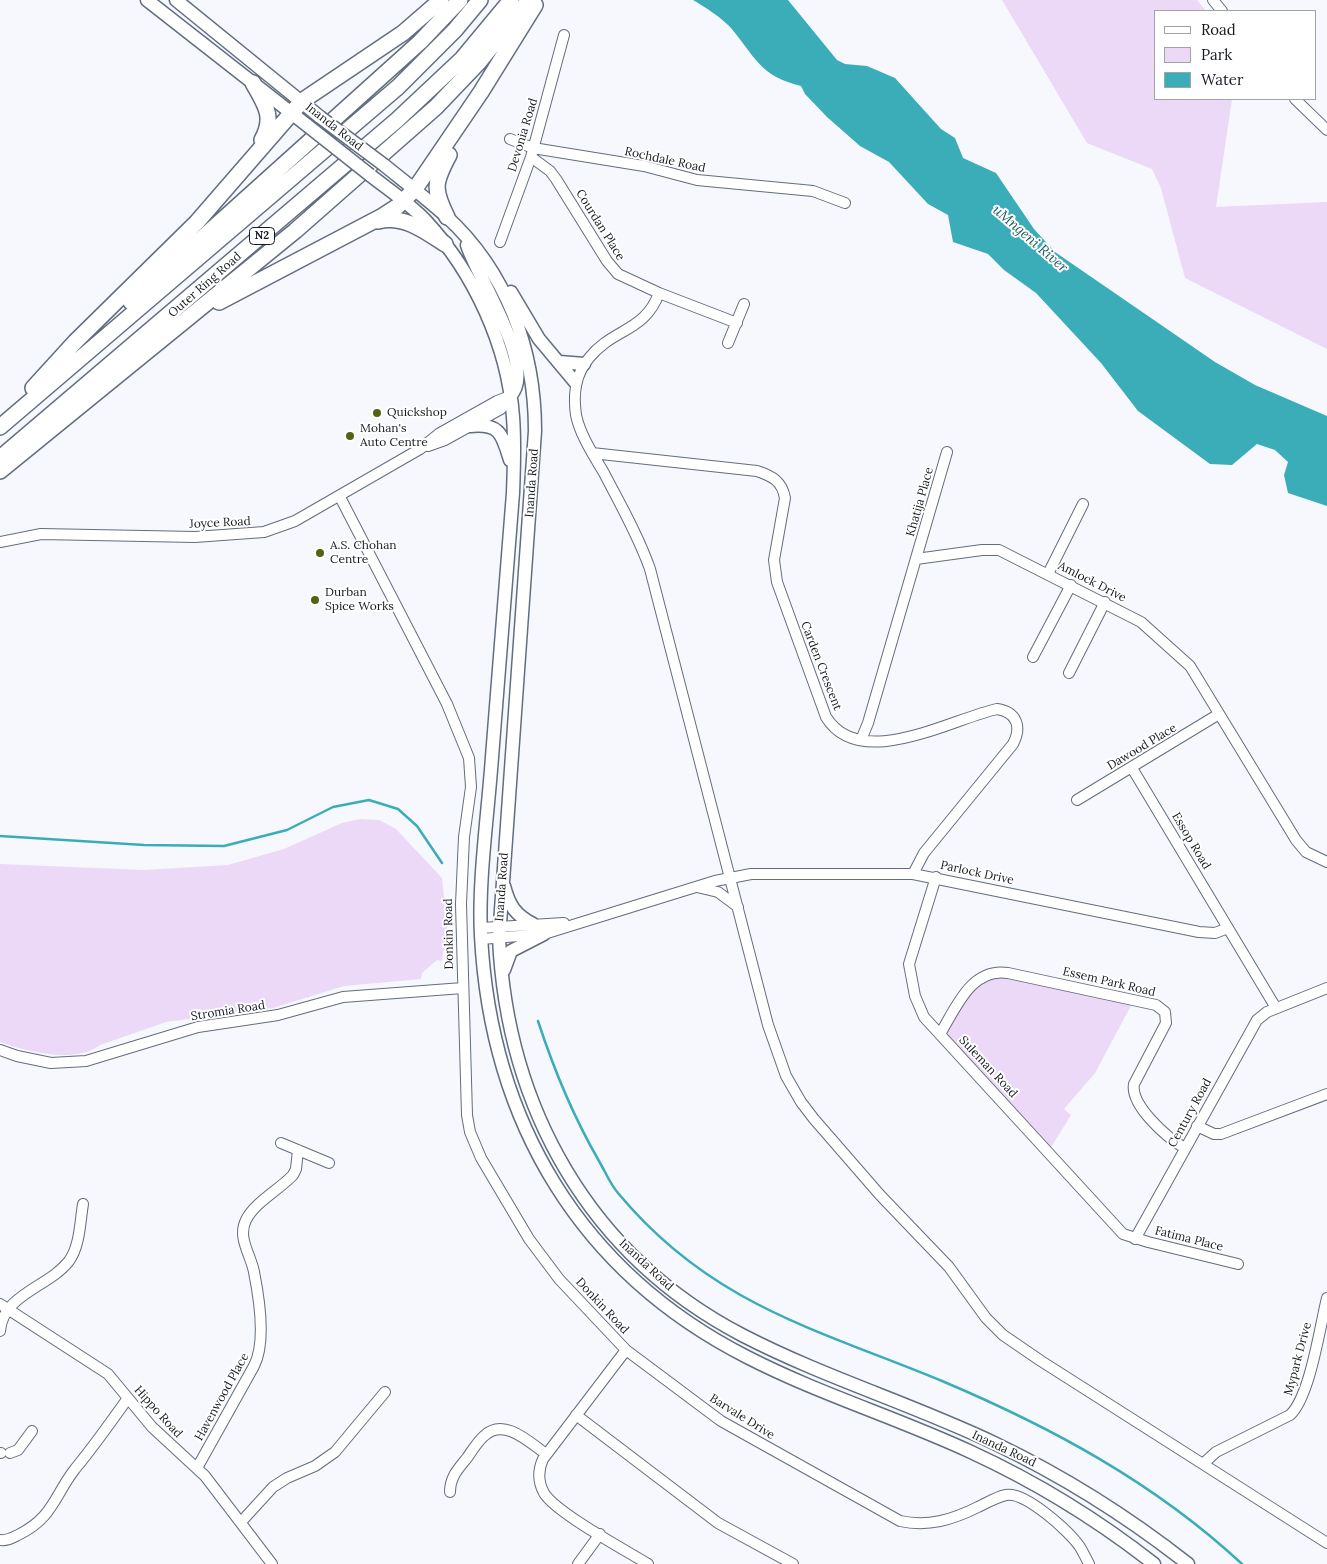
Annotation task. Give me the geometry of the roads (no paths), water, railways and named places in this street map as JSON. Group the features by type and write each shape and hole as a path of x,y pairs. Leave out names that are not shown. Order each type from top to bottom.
{"highway":[{"path":"0,422 75,342 197,222 302,101 396,38 441,0"},
{"path":"36,385 420,42 460,0"},
{"name":"Outer Ring Road","path":"0,427 398,87 455,30 480,0"},
{"name":"Outer Ring Road","path":"0,458 398,120 462,59 511,0"},
{"path":"0,471 295,231 436,107 479,62 529,0"},
{"path":"447,217 437,197 437,177 482,92 538,0"},
{"path":"251,159 268,130 269,104 253,83"},
{"path":"183,323 225,298 368,224 404,201 482,92"},
{"path":"368,224 383,220 404,221 445,244"}],"main road":[{"path":"147,0 253,83"},
{"name":"Inanda Road","path":"176,0 447,217 464,235 496,279 514,313 530,368 535,414 502,878 500,933 502,978 514,1050 530,1098 555,1150 579,1188 612,1233 661,1281 717,1321 766,1347 991,1441 1032,1462 1080,1488 1120,1514 1188,1564"},
{"name":"Inanda Road","path":"269,104 291,112 404,201 425,220 462,268 481,304 500,352 510,396 514,436 514,469 481,933 484,984 495,1043 513,1103 526,1133 552,1181 578,1219 632,1278 665,1307 724,1345 788,1376 972,1452 1074,1507 1154,1564"},
{"path":"464,235 473,240 497,268 540,339 575,382"},
{"path":"464,235 469,252 492,294 506,329 518,379 516,390 510,396"},
{"path":"560,362 584,364"},
{"path":"510,396 525,400 535,414"},
{"path":"470,426 489,425 497,430 507,447 514,469"},
{"path":"502,878 511,906 522,919 533,924"},
{"path":"502,978 511,951 544,934"}],"street":[{"path":"1213,0 1221,10"},
{"name":"Devonia Road","path":"500,242 532,153 564,35"},
{"path":"1296,100 1327,130"},
{"name":"Rochdale Road","path":"510,139 532,153 644,166 697,180 812,191 845,202"},
{"name":"Courdan Place","path":"532,153 556,179 614,270 659,293 736,323"},
{"path":"659,293 647,316 608,339 584,364 575,382 576,416 592,453 637,537 650,569 778,1057 794,1090 814,1119 880,1195 949,1267 986,1318 997,1329 1041,1361 1327,1543"},
{"path":"728,343 744,304"},
{"name":"Joyce Road","path":"420,449 444,440 501,409 510,396"},
{"name":"Joyce Road","path":"0,542 41,534 195,537 247,535 295,521 340,497 420,449 440,433 497,401 510,396"},
{"name":"Khatija Place","path":"916,559 947,452"},
{"name":"Carden Crescent","path":"592,453 757,471 777,480 784,490 785,498 774,560 777,582 826,717 839,731 872,743 895,741 997,709 1010,713 1018,723 1018,730 1013,744 924,853 913,874"},
{"name":"Donkin Road","path":"340,497 447,704 469,758 472,787 461,863 467,1115 470,1132 478,1152 529,1240 560,1279 626,1350"},
{"path":"1048,574 1083,504"},
{"name":"Amlock Drive","path":"916,559 982,550 999,550 1105,602 1152,630 1190,666 1296,840 1306,852 1327,862"},
{"path":"861,740 868,723 916,559"},
{"path":"1033,658 1070,585"},
{"path":"1069,674 1105,602"},
{"name":"Dawood Place","path":"1077,800 1219,714"},
{"name":"Essop Road","path":"1132,768 1228,928"},
{"name":"Parlock Drive","path":"481,933 544,934 575,922 730,876 751,874 913,874 936,877 1199,932 1215,933 1228,928"},
{"name":"Suleman Road","path":"936,877 910,959 909,971 918,1008 924,1018 1116,1227 1124,1234 1135,1238"},
{"path":"696,886 718,892 738,908"},
{"name":"Parlock Drive","path":"500,933 533,924 575,922"},
{"path":"1228,928 1276,1008 1327,988"},
{"name":"Essem Park Road","path":"940,1034 967,990 984,976 994,972 1008,973 1156,1005 1165,1012 1166,1023 1134,1084 1134,1096 1137,1102 1171,1140 1185,1148"},
{"name":"Stromia Road","path":"0,1050 25,1058 51,1063 86,1061 198,1027 278,1015 343,996 463,988"},
{"name":"Century Road","path":"1135,1238 1253,1026 1261,1016 1276,1008"},
{"path":"1197,1126 1214,1134 1221,1134 1327,1094"},
{"path":"280,1143 329,1163"},
{"name":"Havenwood Place","path":"197,1468 254,1366 260,1350 255,1279 243,1239 245,1222 257,1207 292,1175 296,1168 298,1150"},
{"path":"0,1330 4,1307 58,1272 71,1258 76,1245 83,1204"},
{"name":"Fatima Place","path":"1135,1238 1238,1264"},
{"name":"Mypark Drive","path":"1204,1463 1216,1452 1290,1415 1296,1410 1303,1395 1324,1327 1327,1298"},
{"name":"Hippo Road","path":"4,1307 108,1374 152,1427 197,1468 272,1564"},
{"path":"626,1350 546,1454 539,1473 544,1492 562,1510 648,1564"},
{"name":"Barvale Drive","path":"626,1350 721,1421 887,1516 912,1523 938,1522 967,1513 1000,1497 1013,1494 1052,1519 1080,1547 1089,1564"},
{"path":"241,1522 280,1481 315,1466 335,1452 385,1392"},
{"path":"0,1540 7,1540 25,1532 40,1521 53,1506 74,1471 88,1456 128,1398"},
{"path":"576,1415 718,1523 793,1564"},
{"path":"450,1492 454,1474 483,1436 494,1430 502,1429 516,1433 546,1454"},
{"path":"3,1453 18,1450 32,1431"},
{"path":"578,1564 600,1534"}],"water":[{"name":"uMngeni River","path":"693,0 788,0 837,60 845,64 867,66 895,78 941,129 955,138 963,158 996,173 1034,229 1055,252 1215,362 1255,385 1327,416 1327,506 1288,493 1284,475 1288,462 1275,450 1257,444 1232,465 1210,464 1138,411 1101,363 1036,293 1004,270 988,254 953,242 948,215 928,204 889,162 860,146 827,117 805,94 801,86 787,82 767,71 753,57 727,24"}],"waterway":[{"path":"0,836 144,845 224,846 287,830 333,807 369,800 398,809 417,826 442,863"},
{"path":"538,1021 557,1075 572,1110 612,1186 653,1231 690,1262 728,1288 767,1309 808,1328 942,1381 1062,1438 1100,1459 1174,1508 1242,1564"}],"place":[{"name":"Quickshop","path":"377,413"},
{"name":"Mohan's Auto Centre","path":"350,436"},
{"name":"A.S. Chohan Centre","path":"320,553"},
{"name":"Durban Spice Works","path":"315,600"}]}
